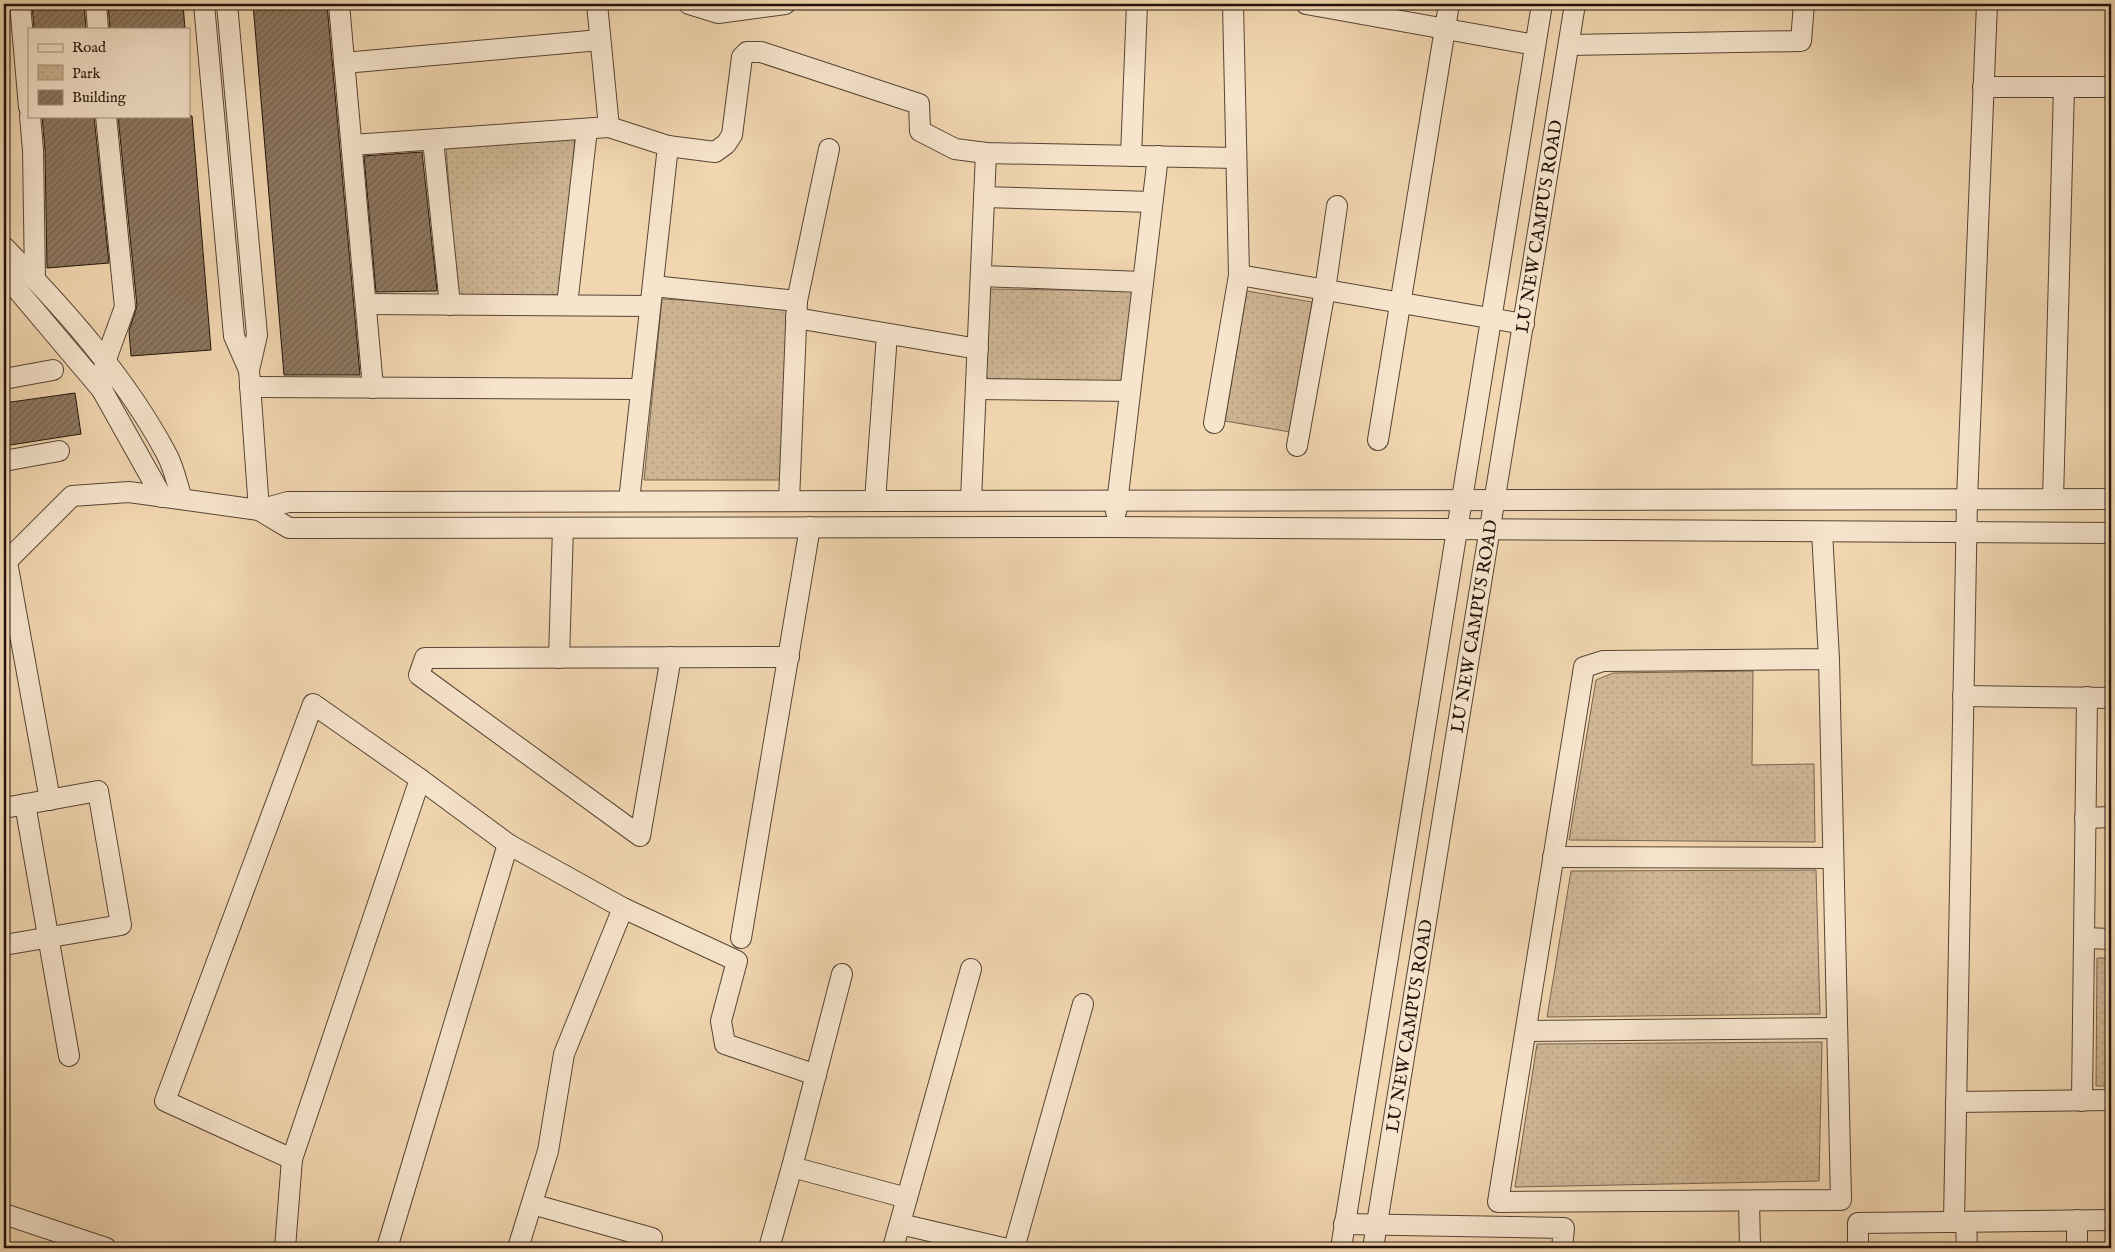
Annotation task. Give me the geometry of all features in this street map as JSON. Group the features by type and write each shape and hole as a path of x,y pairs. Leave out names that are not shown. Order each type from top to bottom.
{"street":[{"path":"20,4 28,96"},
{"path":"96,4 98,28"},
{"path":"204,4 234,336 250,379"},
{"path":"227,4 257,335 250,379 259,510"},
{"path":"339,4 373,388"},
{"path":"597,4 608,127"},
{"path":"689,4 718,13 785,4"},
{"path":"1131,156 1137,4"},
{"path":"1214,423 1239,275 1233,4"},
{"path":"1306,4 1535,45"},
{"path":"1378,440 1449,4"},
{"name":"LU NEW CAMPUS ROAD","path":"1341,1248 1542,4"},
{"name":"LU NEW CAMPUS ROAD","path":"1373,1248 1575,4"},
{"path":"1569,45 1801,41 1804,4"},
{"path":"1967,1248 1960,1222 1956,1102 1966,533 1987,4"},
{"path":"344,63 600,40"},
{"path":"352,146 608,127 668,146 715,152 726,144 732,135 742,57 747,52 761,52 791,64 920,104 920,132 955,149 986,153 1236,158"},
{"path":"1983,87 2111,87"},
{"path":"2053,499 2064,87"},
{"path":"30,118 33,150 35,280"},
{"path":"102,390 105,362 125,306 106,118"},
{"path":"567,305 587,129"},
{"path":"433,140 450,305"},
{"path":"629,501 668,146"},
{"path":"789,501 796,310 829,150"},
{"path":"971,500 986,153"},
{"path":"1114,528 1158,156"},
{"path":"984,197 1152,202"},
{"path":"1297,446 1325,290 1337,206"},
{"path":"4,247 35,280 105,362 134,401 167,454 182,500"},
{"path":"4,274 102,390 162,497"},
{"path":"1239,275 1524,324"},
{"path":"981,276 1143,282"},
{"path":"366,304 567,305 652,296 796,310 887,334 978,349"},
{"path":"875,500 887,334"},
{"path":"4,379 53,370"},
{"path":"250,379 373,388 641,389"},
{"path":"976,390 1130,390"},
{"path":"4,461 59,451"},
{"path":"50,800 5,561 72,496 129,492 259,510 288,502 2111,499"},
{"path":"849,527 851,500"},
{"path":"259,510 289,528 849,527 2111,533"},
{"path":"741,938 810,527"},
{"path":"560,658 563,528"},
{"path":"1822,532 1829,659 1841,1200 1498,1202 1584,667 1603,661 1829,659"},
{"path":"671,657 640,836 420,675 425,658 560,658 671,657 789,657"},
{"path":"1963,696 2111,698"},
{"path":"2082,1101 2087,697"},
{"path":"292,1159 165,1101 313,704 508,844 623,908 737,961 722,1021 725,1044 816,1075"},
{"path":"285,1248 292,1159 420,779"},
{"path":"4,808 98,792 121,925 4,945"},
{"path":"25,804 69,1056"},
{"path":"2086,818 2111,817"},
{"path":"387,1248 508,844"},
{"path":"1553,857 1833,858"},
{"path":"518,1248 548,1151 564,1054 623,908"},
{"path":"2084,938 2111,939"},
{"path":"893,1248 971,969"},
{"path":"769,1248 842,974"},
{"path":"1014,1248 1083,1004"},
{"path":"1526,1030 1837,1028"},
{"path":"1956,1102 2111,1100"},
{"path":"792,1167 907,1198"},
{"path":"1749,1201 1750,1248"},
{"path":"532,1204 652,1238 649,1248"},
{"path":"4,1214 106,1248"},
{"path":"2077,1220 2077,1248"},
{"path":"1858,1248 1858,1223 2111,1220"},
{"path":"900,1224 1003,1248"},
{"path":"1344,1224 1564,1228 1562,1248"}],"green space":[{"path":"575,137 561,295 457,298 446,147"},
{"path":"988,289 1136,291 1123,382 985,379"},
{"path":"1247,291 1312,302 1290,432 1225,421"},
{"path":"662,299 787,306 781,480 644,480"},
{"path":"1753,671 1752,765 1814,764 1815,842 1569,840 1596,680 1613,673"},
{"path":"1816,870 1820,1014 1547,1017 1571,871"},
{"path":"2097,958 2111,958 2111,1086 2096,1086"},
{"path":"1822,1042 1819,1181 1515,1187 1537,1044"}],"building":[{"path":"32,4 84,4 86,28 34,28"},
{"path":"108,4 183,4 185,28 110,28"},
{"path":"253,4 327,4 360,375 284,375"},
{"path":"192,116 211,350 131,356 129,331 137,306 118,118 190,118"},
{"path":"42,118 94,118 109,263 47,268 45,150"},
{"path":"422,152 437,291 376,292 364,156"},
{"path":"75,393 81,434 4,446 4,403"}]}
